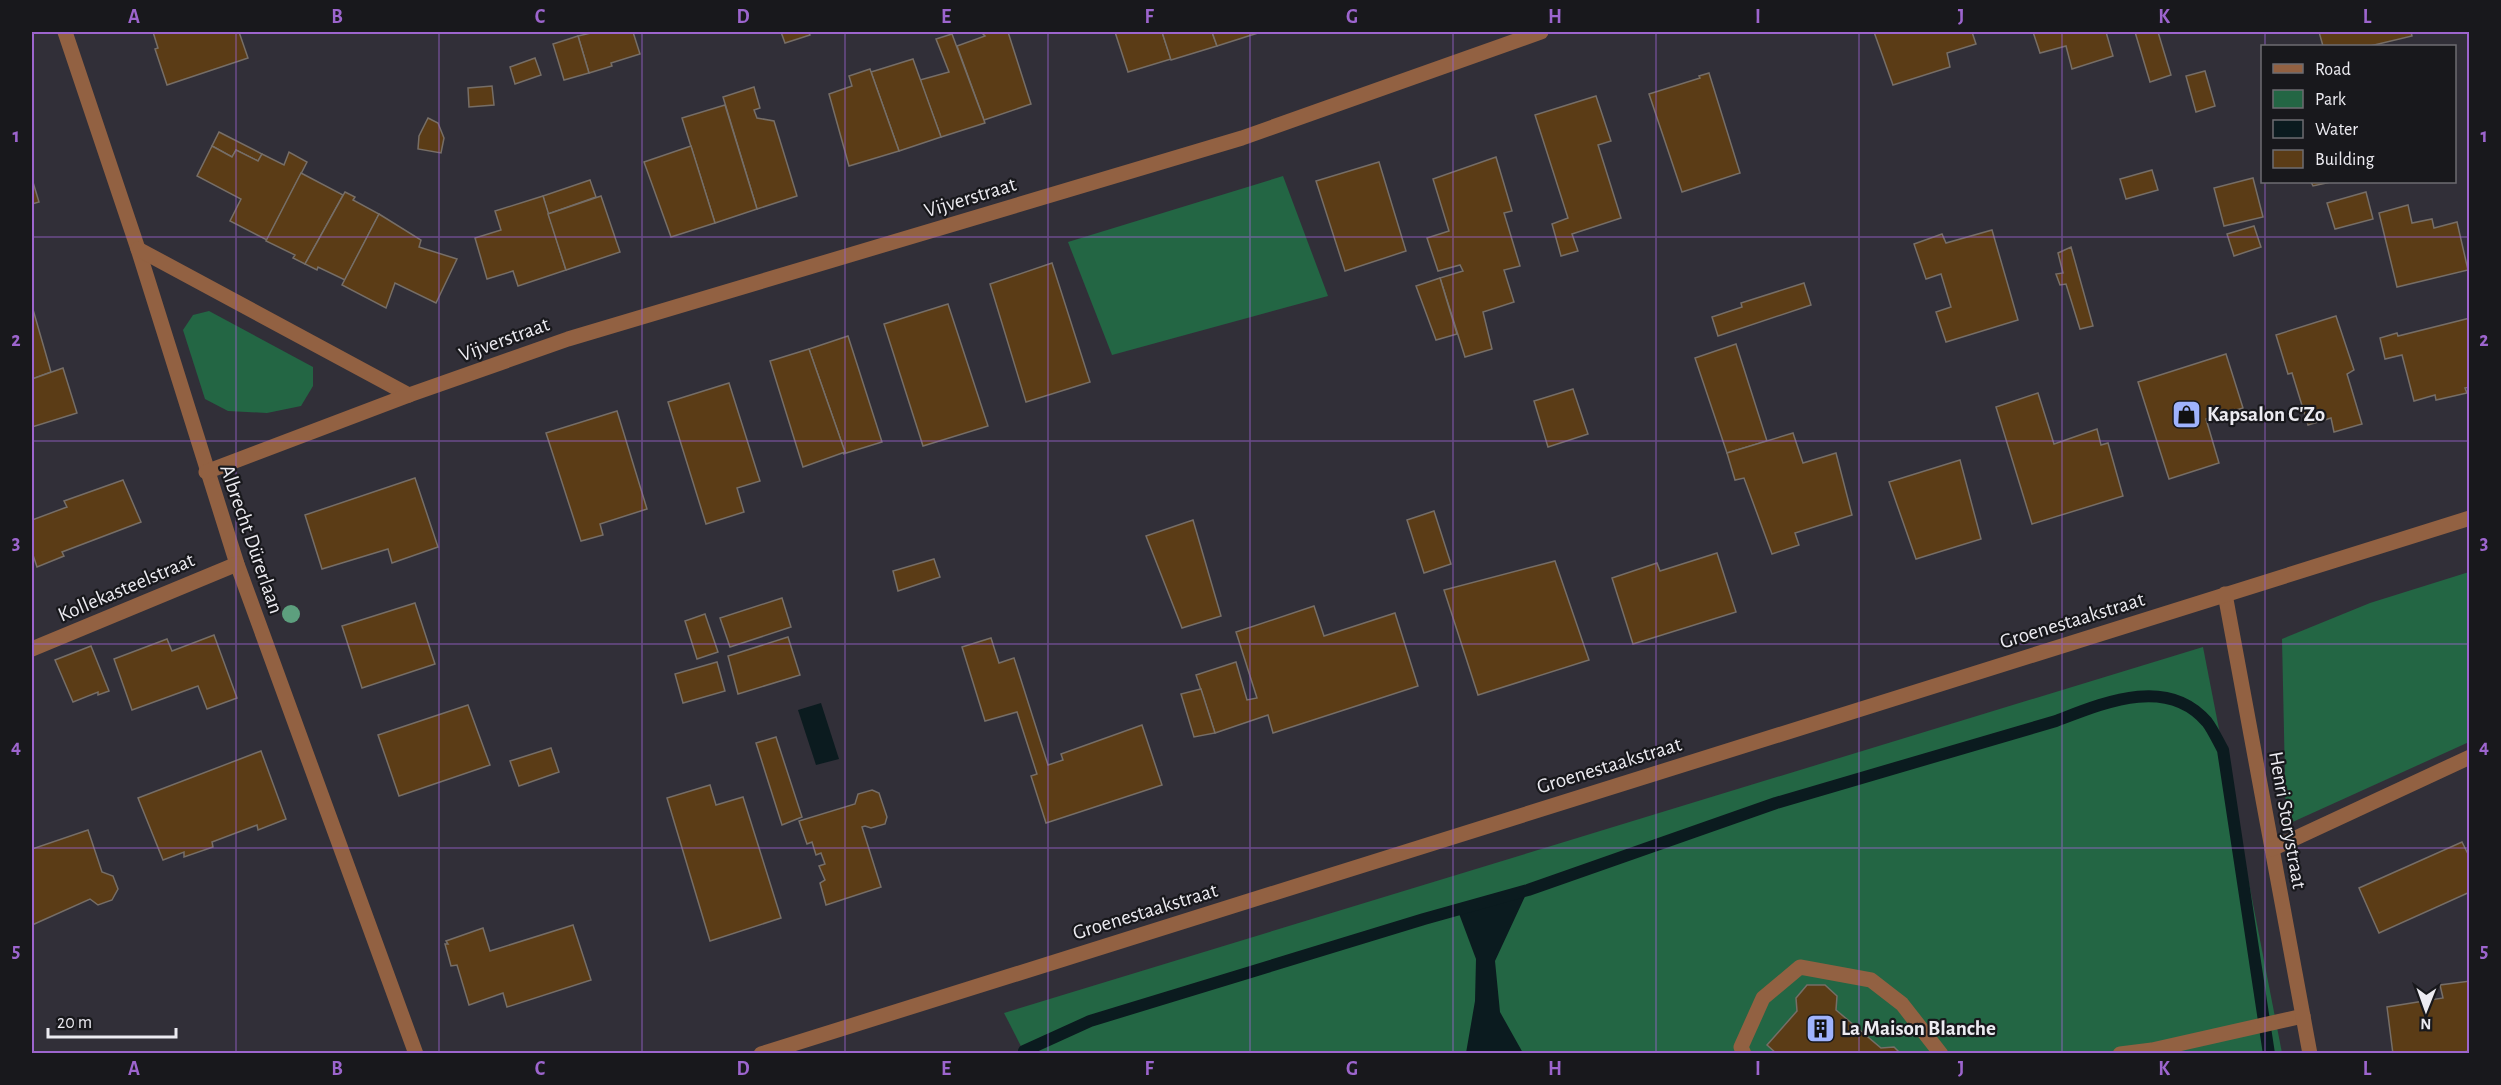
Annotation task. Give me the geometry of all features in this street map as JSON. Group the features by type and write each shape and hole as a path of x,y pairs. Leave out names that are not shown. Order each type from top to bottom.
{"street":[{"name":"Albrecht Dürerlaan","path":"65,32 138,249 206,472 237,564 416,1053"},
{"name":"Vijverstraat","path":"206,472 409,395 568,339 1242,138 1541,32"},
{"path":"138,249 409,395"},
{"name":"Groenestaakstraat","path":"761,1053 2469,518"},
{"name":"Kollekasteelstraat","path":"32,649 237,564"},
{"name":"Henri Storystraat","path":"2225,594 2310,1053"},
{"path":"2272,849 2469,758"},
{"path":"1744,1053 1741,1047 1763,998 1800,967 1871,980 1902,1004 1941,1053"},
{"path":"2120,1053 2152,1050 2303,1016"}],"green space":[{"path":"1283,176 1328,296 1112,355 1068,242"},
{"path":"209,311 313,367 313,386 301,406 267,413 228,411 205,399 183,330 193,315"},
{"path":"2469,572 2469,742 2286,825 2282,639 2370,603"},
{"path":"2203,647 2282,1053 1025,1054 1004,1013"}],"water":[{"path":"821,703 839,759 816,765 798,710"},
{"path":"1528,890 1495,961 1500,1012 1523,1053 1466,1053 1475,1001 1476,959 1458,911"}],"building":[{"path":"153,32 239,32 248,58 167,85 155,49 158,48"},
{"path":"595,32 633,32 640,54 589,73 578,36"},
{"path":"781,32 809,32 810,35 785,43"},
{"path":"981,32 1008,32 1031,104 984,120 957,46 985,36"},
{"path":"1115,32 1162,32 1171,59 1128,72"},
{"path":"1162,32 1212,32 1217,46 1171,60"},
{"path":"1212,32 1261,32 1217,46"},
{"path":"1874,32 1972,32 1976,44 1947,53 1950,67 1893,85"},
{"path":"2033,32 2106,32 2113,56 2072,69 2066,46 2040,53"},
{"path":"2135,32 2158,32 2171,75 2150,82"},
{"path":"2319,32 2411,32 2412,36 2374,45 2323,45"},
{"path":"952,34 985,123 941,137 920,80 949,72 936,39"},
{"path":"578,36 589,73 564,80 553,44"},
{"path":"535,58 541,75 515,84 510,67"},
{"path":"913,59 941,137 899,151 871,72"},
{"path":"870,69 899,151 849,166 829,94 852,86 849,76"},
{"path":"2205,71 2215,106 2196,112 2186,76"},
{"path":"1709,73 1740,173 1682,192 1649,94"},
{"path":"492,86 494,105 469,107 468,88"},
{"path":"754,87 760,108 754,110 757,118 774,121 797,196 757,209 723,97"},
{"path":"1596,96 1611,141 1598,145 1621,218 1572,234 1578,251 1561,256 1552,224 1568,218 1535,115"},
{"path":"725,105 757,209 715,223 682,118"},
{"path":"428,118 438,123 444,138 441,153 418,149 419,136"},
{"path":"219,132 262,154 258,161 236,150 232,157 212,146"},
{"path":"212,146 232,157 236,150 258,161 262,154 284,165 289,152 307,162 267,240 230,221 241,199 197,176"},
{"path":"691,146 715,223 671,237 644,162"},
{"path":"1496,157 1512,211 1504,213 1520,266 1504,270 1514,302 1483,312 1492,349 1465,357 1440,278 1463,271 1460,265 1438,271 1427,238 1449,231 1433,179"},
{"path":"1379,162 1406,251 1345,271 1316,181"},
{"path":"2152,170 2158,190 2126,199 2120,179"},
{"path":"301,173 343,195 305,264 293,258 295,255 266,241"},
{"path":"2253,178 2263,217 2224,226 2214,188"},
{"path":"32,179 39,202 32,204"},
{"path":"590,180 596,197 548,214 543,196"},
{"path":"345,192 355,197 353,200 379,214 345,280 318,267 317,270 305,264"},
{"path":"2366,192 2373,219 2335,229 2327,203"},
{"path":"543,196 566,270 518,286 513,271 487,279 475,238 501,230 495,211"},
{"path":"601,196 620,252 566,270 548,214"},
{"path":"2408,205 2412,223 2432,219 2434,228 2457,222 2468,270 2397,287 2379,213"},
{"path":"379,214 421,240 419,247 457,259 436,303 395,283 386,308 342,285"},
{"path":"2254,226 2261,247 2234,256 2227,234"},
{"path":"1992,230 2018,320 1946,342 1936,312 1951,307 1941,274 1926,279 1914,244 1942,234 1946,243"},
{"path":"2071,247 2093,326 2080,329 2066,284 2060,285 2056,274 2063,273 2058,253"},
{"path":"1052,263 1090,382 1026,402 990,284"},
{"path":"1440,278 1457,334 1436,340 1416,286"},
{"path":"1804,283 1811,305 1718,336 1712,317 1742,307 1741,303"},
{"path":"948,304 988,426 923,446 884,324"},
{"path":"32,306 51,372 32,379"},
{"path":"2336,316 2354,370 2347,374 2362,424 2334,432 2331,418 2308,425 2292,373 2288,374 2276,335"},
{"path":"2470,318 2470,387 2465,388 2467,393 2436,400 2435,395 2414,401 2402,355 2385,359 2380,338 2397,333 2398,336"},
{"path":"848,336 882,442 843,454 845,452 809,349"},
{"path":"1736,344 1767,441 1727,453 1695,358"},
{"path":"809,349 845,452 803,467 770,361"},
{"name":"Kapsalon C'Zo","path":"2226,354 2243,408 2206,419 2219,463 2169,479 2138,382"},
{"path":"63,368 77,413 32,427 32,379"},
{"path":"729,383 760,481 737,488 744,512 706,524 668,402"},
{"path":"1573,389 1588,434 1548,447 1534,401"},
{"path":"2038,393 2054,444 2097,429 2101,445 2108,443 2123,496 2032,524 1996,407"},
{"path":"617,411 647,509 600,524 603,535 581,541 546,433"},
{"path":"1793,433 1803,463 1836,453 1852,515 1795,533 1799,545 1772,554 1744,478 1735,480 1727,453"},
{"path":"1960,460 1981,539 1916,559 1889,482"},
{"path":"415,478 438,547 392,563 388,549 322,569 305,515"},
{"path":"123,480 141,522 62,552 64,556 37,567 32,552 32,520 67,507 64,501"},
{"path":"1434,511 1451,564 1424,573 1407,520"},
{"path":"1193,520 1221,616 1182,628 1146,536"},
{"path":"1717,553 1736,612 1633,644 1612,578 1657,563 1660,571"},
{"path":"934,559 940,577 898,591 893,571"},
{"path":"1555,561 1589,660 1478,695 1444,590"},
{"path":"782,598 791,627 730,647 720,618"},
{"path":"415,603 435,664 362,688 342,626"},
{"path":"1314,606 1324,636 1395,613 1418,686 1273,733 1268,715 1215,733 1196,675 1236,662 1247,700 1257,698 1236,632"},
{"path":"705,614 718,652 697,659 685,621"},
{"path":"214,635 237,698 207,709 198,686 132,710 114,659 167,639 172,651"},
{"path":"788,637 800,675 738,694 728,656"},
{"path":"991,638 999,663 1014,658 1048,765 1063,760 1061,754 1142,725 1162,785 1046,823 1031,776 1037,774 1017,712 985,721 962,647"},
{"path":"91,646 109,691 98,695 98,692 73,702 55,660"},
{"path":"717,662 725,691 683,703 675,674"},
{"path":"1201,689 1215,733 1194,737 1181,694"},
{"path":"468,705 490,765 399,796 378,735"},
{"path":"776,737 802,817 782,825 756,743"},
{"path":"551,748 559,772 519,786 510,761"},
{"path":"261,751 286,819 258,830 257,825 212,842 213,847 184,857 184,852 163,860 138,798"},
{"path":"710,785 716,805 743,797 781,918 710,941 667,798"},
{"path":"872,790 879,793 887,817 885,824 871,828 862,827 881,887 826,905 820,883 825,880 819,866 825,864 821,853 816,855 812,842 807,844 799,821 855,804 858,794"},
{"path":"88,830 102,872 113,876 118,889 112,900 98,905 90,899 32,925 32,849"},
{"path":"2462,842 2470,858 2470,892 2379,933 2359,888"},
{"path":"573,925 591,980 507,1007 503,993 469,1005 457,965 451,966 446,941 483,928 490,951"},
{"path":"2470,981 2470,1051 2448,1054 2393,1054 2387,1007 2443,998 2440,985"},
{"name":"La Maison Blanche","path":"1807,985 1825,985 1837,996 1836,1010 1881,1048 1894,1047 1901,1054 1777,1054 1767,1045 1797,1011 1796,998"}],"waterway":[{"path":"1024,1051 1090,1021 1424,919 1528,890 1776,803 2056,721 2114,701 2154,696 2173,699 2191,708 2207,722 2223,750 2269,1054"}],"place":[{"name":"Kapsalon C'Zo","path":"2186,414"},
{"name":"La Maison Blanche","path":"1820,1028"}]}
